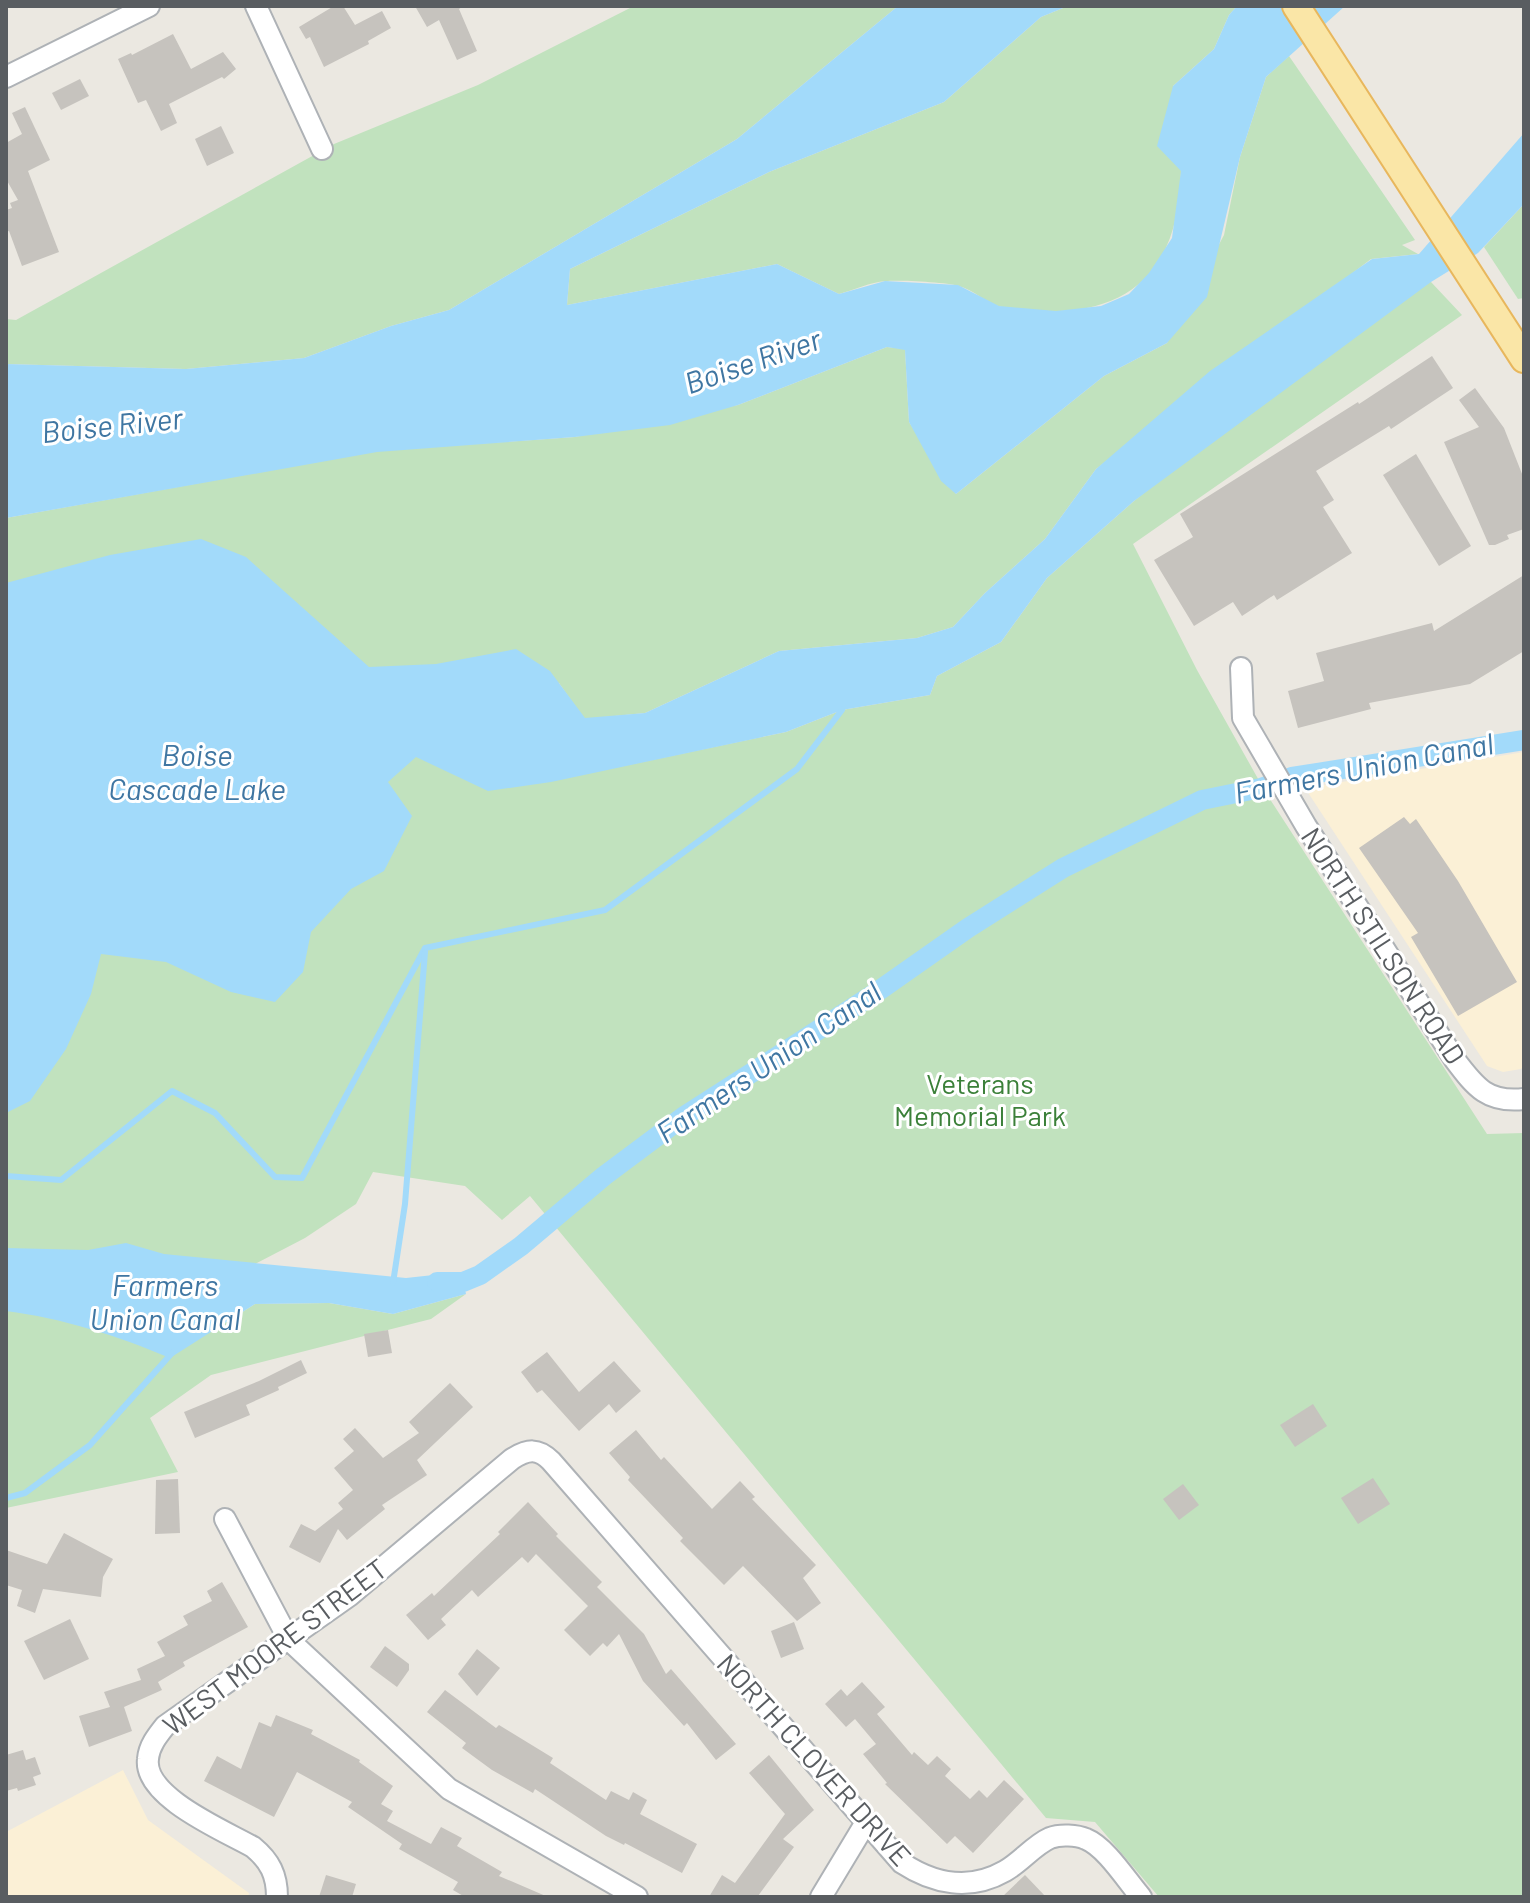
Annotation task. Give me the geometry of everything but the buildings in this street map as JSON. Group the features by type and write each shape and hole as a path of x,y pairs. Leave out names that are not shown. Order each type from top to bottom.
{"main road":[{"path":"1296,6 1524,359"}],"street":[{"path":"9,69 149,6"},
{"path":"256,6 322,149"},
{"name":"NORTH STILSON ROAD","path":"1241,668 1243,718 1301,818 1455,1060 1472,1082 1501,1101 1524,1099"},
{"name":"WEST MOORE STREET","path":"277,1897 274,1871 253,1847 166,1797 153,1780 147,1761 153,1741 165,1726 349,1596 512,1459 534,1450"},
{"name":"NORTH CLOVER DRIVE","path":"534,1450 551,1461 902,1863 921,1876 948,1884 979,1882 1006,1871 1050,1838 1068,1835 1087,1839 1102,1851 1141,1897"},
{"path":"225,1519 289,1640 449,1789 637,1897"},
{"path":"821,1897 865,1824"}],"shaded area":[{"path":"1524,752 1524,1066 1503,1072 1487,1066 1305,788"},
{"path":"123,1770 148,1820 249,1893 248,1897 6,1897 6,1832"}],"green space":[{"path":"634,6 898,6 737,139 449,310 391,326 304,358 186,369 6,364 6,319 16,320 334,144 478,85"},
{"path":"1068,6 1237,6 1229,15 1214,49 1173,86 1181,160 1177,211 1168,244 1152,270 1132,290 1106,303 1076,310 1041,311 1002,307 965,288 934,282 880,282 839,294 777,264 567,305 570,269 769,172 944,102 1041,17"},
{"name":"Veterans Memorial Park","path":"1289,56 1415,240 1402,245 1418,254 1371,259 1096,469 1045,539 985,593 953,627 917,638 779,651 645,713 584,719 559,683 551,781 786,732 842,710 930,695 937,676 1001,642 1047,578 1134,501 1416,271 1431,282 1462,315 1133,544 1197,670 1266,793 1487,1134 1524,1133 1524,1897 1159,1897 1095,1822 1046,1818 530,1196 502,1220 465,1186 373,1172 356,1204 305,1238 255,1264 204,1259 209,1333 255,1304 329,1303 393,1314 466,1294 431,1319 211,1375 150,1418 178,1472 6,1508 6,518 377,451 575,437 738,405 887,347 905,349 909,422 956,494 1104,376 1167,343 1224,235 1240,157 1266,77"},
{"path":"1524,204 1524,298 1518,299 1484,247"}],"water":[{"name":"Boise River","path":"898,6 1068,6 1041,17 944,102 769,172 570,269 567,305 777,264 839,294 885,281 958,285 999,306 1056,311 1101,306 1129,294 1149,273 1172,238 1181,171 1157,146 1173,86 1214,49 1229,15 1237,6 1345,6 1266,77 1240,157 1207,297 1167,343 1104,376 956,494 941,481 909,422 905,350 887,347 738,405 670,425 575,437 377,452 6,518 6,364 186,369 304,358 391,326 449,310 737,139"},
{"name":"Boise Cascade Lake","path":"1524,133 1524,204 1478,253 1431,282 1134,501 1047,578 1001,642 937,676 930,695 842,710 786,732 551,782 488,791 416,757 388,782 412,816 384,871 351,889 311,932 303,972 275,1002 231,992 166,962 101,954 91,994 66,1049 30,1101 6,1113 6,583 110,555 201,539 246,557 369,667 436,664 516,649 550,671 585,718 645,713 779,651 917,638 953,627 985,593 1045,539 1096,469 1210,371 1372,259 1419,254"},
{"name":"Farmers Union Canal","path":"126,1243 164,1254 406,1278 461,1272 466,1294 393,1314 329,1303 255,1304 170,1358 90,1329 6,1311 6,1248 88,1250"}],"waterway":[{"path":"6,1176 61,1180 172,1091 215,1113 275,1177 302,1178 425,948 605,910 797,769 842,710"},
{"name":"Farmers Union Canal","path":"437,1282 463,1282 480,1275 683,1117 1063,868 1202,800 1261,788 1292,777 1524,740"},
{"path":"393,1283 405,1204 425,952"},
{"path":"6,1498 25,1493 90,1445 172,1353"}]}
